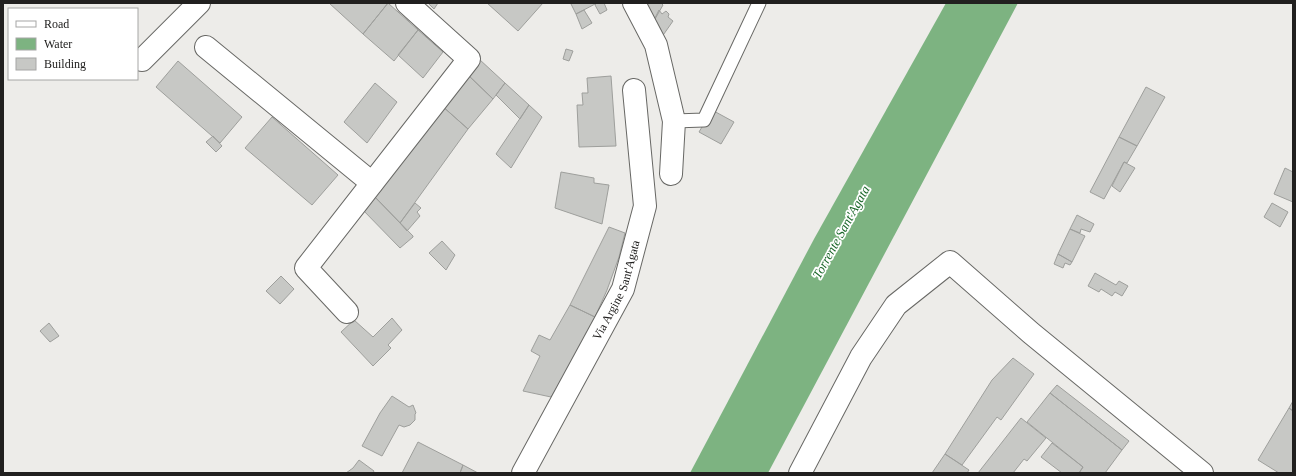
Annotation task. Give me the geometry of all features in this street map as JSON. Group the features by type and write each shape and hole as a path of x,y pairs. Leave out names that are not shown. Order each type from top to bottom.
{"street":[{"path":"142,60 199,3"},
{"path":"347,312 306,268 469,59 407,3"},
{"path":"634,3 656,45 674,121 672,174"},
{"path":"206,47 372,183"},
{"name":"Via Argine Sant'Agata","path":"523,473 623,289 645,206 634,90"},
{"path":"800,473 861,357 896,305 950,262 1202,473"}],"lane":[{"path":"674,121 704,120 759,3"}],"water":[{"name":"Torrente Sant'Agata","path":"946,3 1018,3 768,473 690,473 814,239"}],"building":[{"path":"329,3 388,3 363,34"},
{"path":"388,3 418,30 394,61 363,34"},
{"path":"428,3 438,3 434,9"},
{"path":"487,3 543,3 518,31"},
{"path":"597,3 576,14 571,4"},
{"path":"597,3 604,3 607,10 600,14 595,5"},
{"path":"643,3 661,3 663,5 651,26"},
{"path":"584,10 592,23 582,29 576,14"},
{"path":"659,10 662,14 666,11 669,14 668,17 673,21 659,41 651,26"},
{"path":"418,30 443,52 423,78 398,55"},
{"path":"566,49 573,51 569,61 563,59"},
{"path":"479,59 505,83 493,99 467,74"},
{"path":"178,61 242,117 220,143 156,87"},
{"path":"467,74 493,99 468,129 441,105"},
{"path":"611,76 616,146 579,147 577,105 583,105 582,93 588,93 587,78"},
{"path":"375,83 397,102 367,143 344,122"},
{"path":"505,83 529,105 520,119 496,95"},
{"path":"1146,87 1165,97 1137,146 1119,137"},
{"path":"441,105 468,129 400,223 373,195"},
{"path":"529,105 542,117 511,168 496,154"},
{"path":"712,110 734,122 721,144 699,132"},
{"path":"272,117 338,175 312,205 245,148"},
{"path":"213,136 222,146 216,152 206,142"},
{"path":"1119,137 1137,146 1127,163 1124,162 1104,199 1090,192"},
{"path":"1124,162 1135,168 1120,192 1112,186"},
{"path":"1285,168 1293,172 1293,202 1274,194"},
{"path":"561,172 594,178 594,183 609,185 602,224 555,208"},
{"path":"373,195 413,236 400,248 361,208"},
{"path":"415,203 421,208 417,212 420,216 407,231 400,223"},
{"path":"1272,203 1288,212 1280,227 1264,217"},
{"path":"1077,215 1094,224 1090,232 1081,229 1080,233 1070,229"},
{"path":"609,227 625,233 619,257 595,317 570,305"},
{"path":"1070,229 1085,236 1072,262 1058,254"},
{"path":"442,241 455,255 446,270 429,253"},
{"path":"1058,254 1072,262 1070,265 1065,263 1063,268 1054,264"},
{"path":"1095,273 1116,285 1119,281 1128,286 1122,296 1115,292 1112,296 1101,289 1099,292 1088,286"},
{"path":"281,276 294,289 280,304 266,291"},
{"path":"570,305 595,317 574,360 551,397 523,391 540,356 531,351 539,335 550,340"},
{"path":"392,318 402,330 388,345 391,348 373,366 341,332 354,320 373,337"},
{"path":"49,323 59,336 50,342 40,331"},
{"path":"1013,358 1034,374 1001,420 997,417 962,465 945,454 992,380"},
{"path":"1057,385 1129,441 1122,450 1050,393"},
{"path":"1050,393 1122,450 1105,473 1079,473 1083,467 1027,422"},
{"path":"392,396 409,407 413,405 416,413 415,420 410,425 404,427 399,425 382,456 362,446 380,413"},
{"path":"1293,401 1293,411 1289,408"},
{"path":"1289,408 1293,411 1293,473 1279,473 1258,460"},
{"path":"1021,418 1046,438 1027,461 1024,459 1013,473 978,473"},
{"path":"418,442 463,465 460,473 402,473"},
{"path":"1052,443 1083,467 1079,473 1062,473 1041,457"},
{"path":"945,454 969,470 967,473 932,473"},
{"path":"359,460 374,471 373,473 346,473 353,468"},
{"path":"463,465 478,473 460,473"}]}
